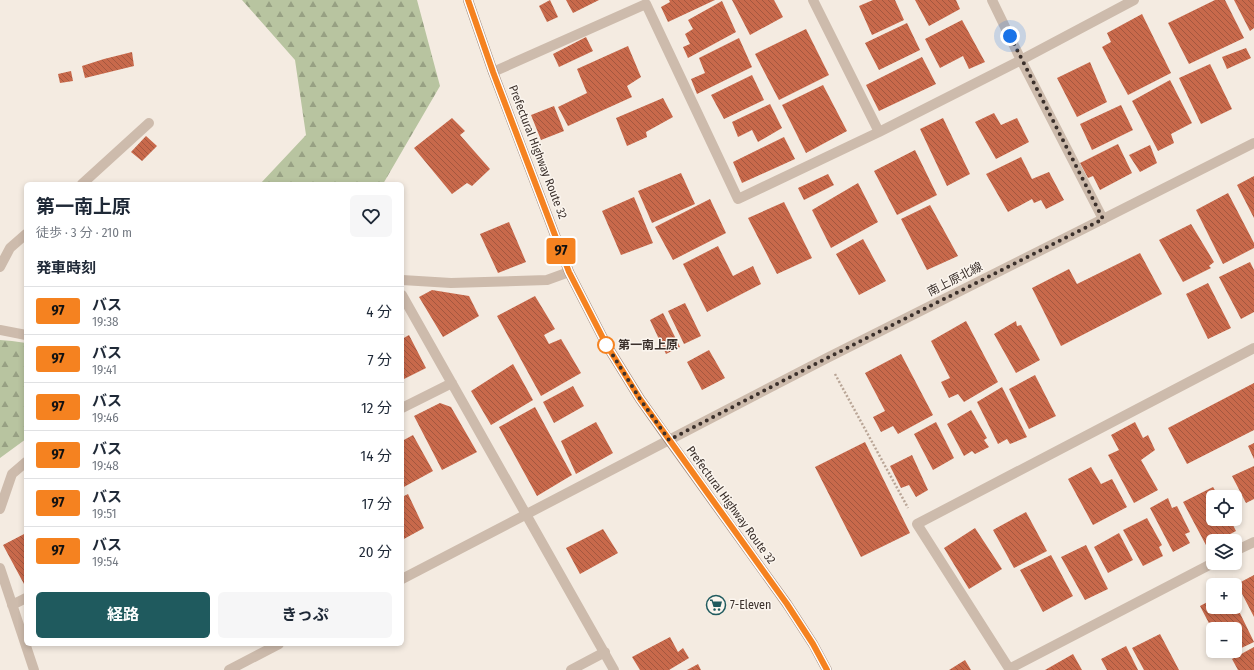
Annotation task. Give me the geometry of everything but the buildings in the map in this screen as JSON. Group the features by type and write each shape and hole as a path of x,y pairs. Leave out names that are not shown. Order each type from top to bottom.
{"main road":[{"name":"Prefectural Highway Route 32","path":"468,0 493,72 569,272 606,344 640,399 787,604 813,644 827,670"}],"street":[{"path":"813,0 880,132"},
{"path":"992,0 1021,60 1103,219"},
{"path":"493,72 645,2 738,199 880,132 1134,0"},
{"path":"84,182 149,124"},
{"name":"南上原北線","path":"404,578 827,358 1254,143"},
{"path":"0,267 10,248 24,236"},
{"path":"404,280 451,283 547,280 569,272"},
{"path":"404,299 614,670"},
{"path":"0,330 24,335"},
{"path":"1206,567 1010,670 917,524 1254,348"},
{"path":"404,407 452,383"},
{"path":"0,509 12,474 24,464"},
{"path":"1242,548 1254,542"},
{"path":"0,568 24,640"},
{"path":"12,605 24,599"},
{"path":"26,646 34,670"},
{"path":"229,670 275,646"},
{"path":"571,670 605,652"}],"path":[{"path":"827,358 917,524"}],"green space":[{"path":"242,0 417,0 440,86 384,182 262,182 306,135 295,60"},
{"path":"0,340 24,343 24,440 0,458"}],"bus line":[{"name":"97","path":"468,0 493,72 569,272 606,344 640,399 787,604 813,644 827,670"}],"place":[{"name":"第一南上原","path":"606,345"},
{"name":"7-Eleven","path":"716,605"}],"route":[{"path":"606,345 640,399 669,440 827,358 1103,219 1010,36"}]}
